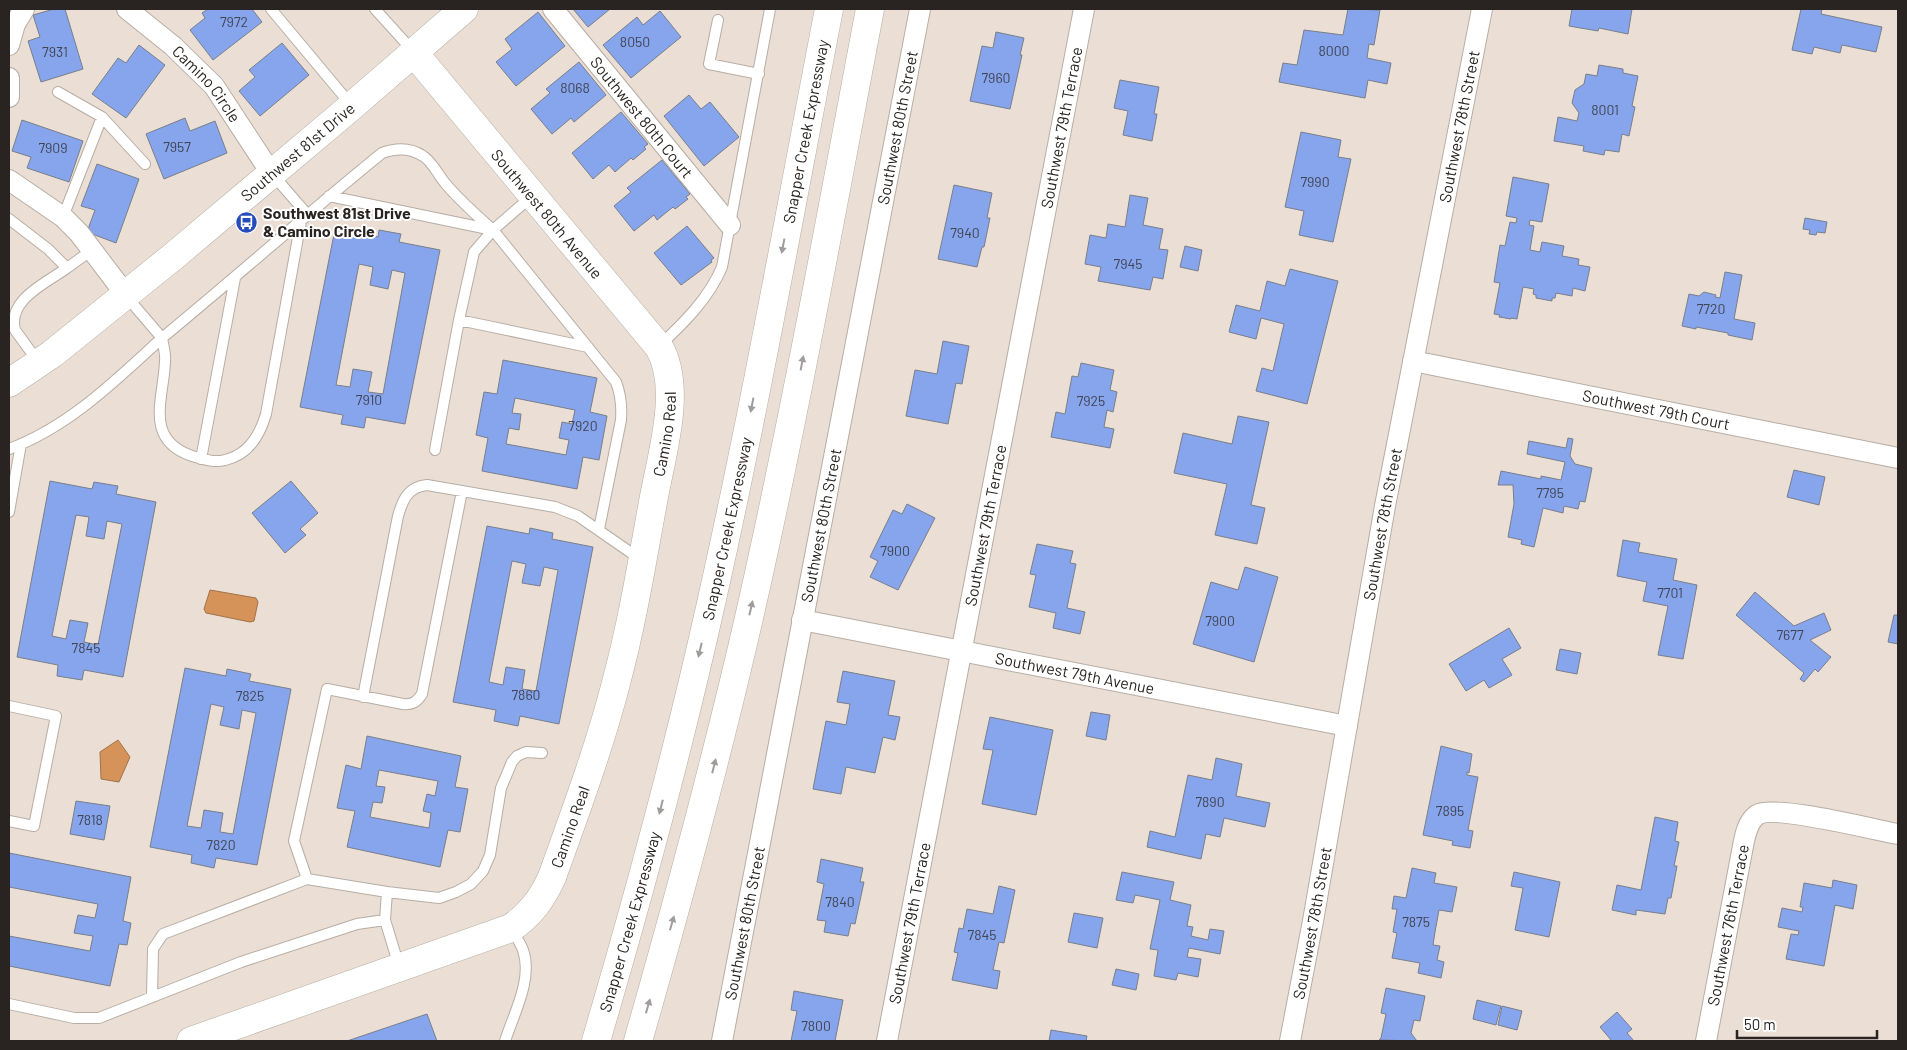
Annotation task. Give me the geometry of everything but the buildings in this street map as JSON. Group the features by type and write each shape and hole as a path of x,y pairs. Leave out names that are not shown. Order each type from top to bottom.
{"main road":[{"name":"Southwest 81st Drive","path":"9,383 39,364 126,295 352,106 464,9"},
{"name":"Snapper Creek Expressway","path":"596,1041 654,834 712,601 738,481 829,9"},
{"path":"638,1041 703,808 751,611 780,478 870,9"},
{"name":"Southwest 80th Avenue","path":"414,53 658,347 663,355 670,380"},
{"name":"Camino Real","path":"191,1041 511,928 536,907 545,893 566,840 598,744 616,682 642,561 669,414 670,380"}],"street":[{"path":"9,45 15,24 24,9"},
{"name":"Camino Circle","path":"127,9 180,53 214,86 271,173"},
{"name":"Southwest 80th Court","path":"553,9 730,225"},
{"name":"Southwest 80th Street","path":"722,1041 920,9"},
{"name":"Southwest 79th Terrace","path":"887,1041 1084,9"},
{"name":"Southwest 78th Street","path":"1290,1041 1374,569 1482,9"},
{"path":"9,78 9,97"},
{"path":"9,180 63,217 79,233 126,295"},
{"name":"Southwest 79th Court","path":"1413,361 1898,458"},
{"name":"Southwest 79th Avenue","path":"802,620 1347,726"},
{"name":"Southwest 76th Terrace","path":"1706,1041 1743,846 1751,821 1758,814 1771,811 1787,812 1898,834"}],"lane":[{"path":"271,9 352,106"},
{"path":"375,9 414,53"},
{"path":"658,347 696,308 712,288 722,267 770,9"},
{"path":"718,20 710,64 759,74"},
{"path":"58,92 102,118 145,164"},
{"path":"63,217 102,118"},
{"path":"9,449 21,444 94,400 162,338 382,153 392,150 415,152 426,157 446,184 472,212 493,230 616,382 621,394 622,406 619,433 599,529"},
{"path":"126,295 162,338 166,360 159,418 166,439 180,451 201,459 215,461 232,458 244,452 255,440 262,428 304,217 271,173"},
{"path":"329,196 493,230"},
{"path":"435,450 459,320 474,252 493,230 532,196"},
{"path":"9,219 42,244 67,268"},
{"path":"39,364 15,330 14,324 18,305 92,250"},
{"path":"201,459 235,278"},
{"path":"459,320 588,347"},
{"path":"9,512 21,444"},
{"path":"363,697 398,516 405,495 418,486 427,485 555,507 578,516 599,529 642,561"},
{"path":"307,879 294,841 327,689 408,705 414,703 422,694 462,491"},
{"path":"9,706 56,716 34,826 9,821"},
{"path":"152,996 153,949 163,934 307,879 439,898 471,884 483,871 490,855 501,788 512,762 517,756 526,752 542,754"},
{"path":"387,892 385,920 400,968"},
{"path":"9,1004 87,1019 99,1018 241,962 357,924 385,920"},
{"path":"505,1041 522,991 526,970 523,951 511,928"}],"shaded area":[{"path":"210,590 256,598 258,602 254,621 250,622 206,613 204,609"},
{"path":"118,740 130,757 119,782 101,779 100,752"}],"place":[{"name":"Southwest 81st Drive & Camino Circle","path":"247,222"}]}
